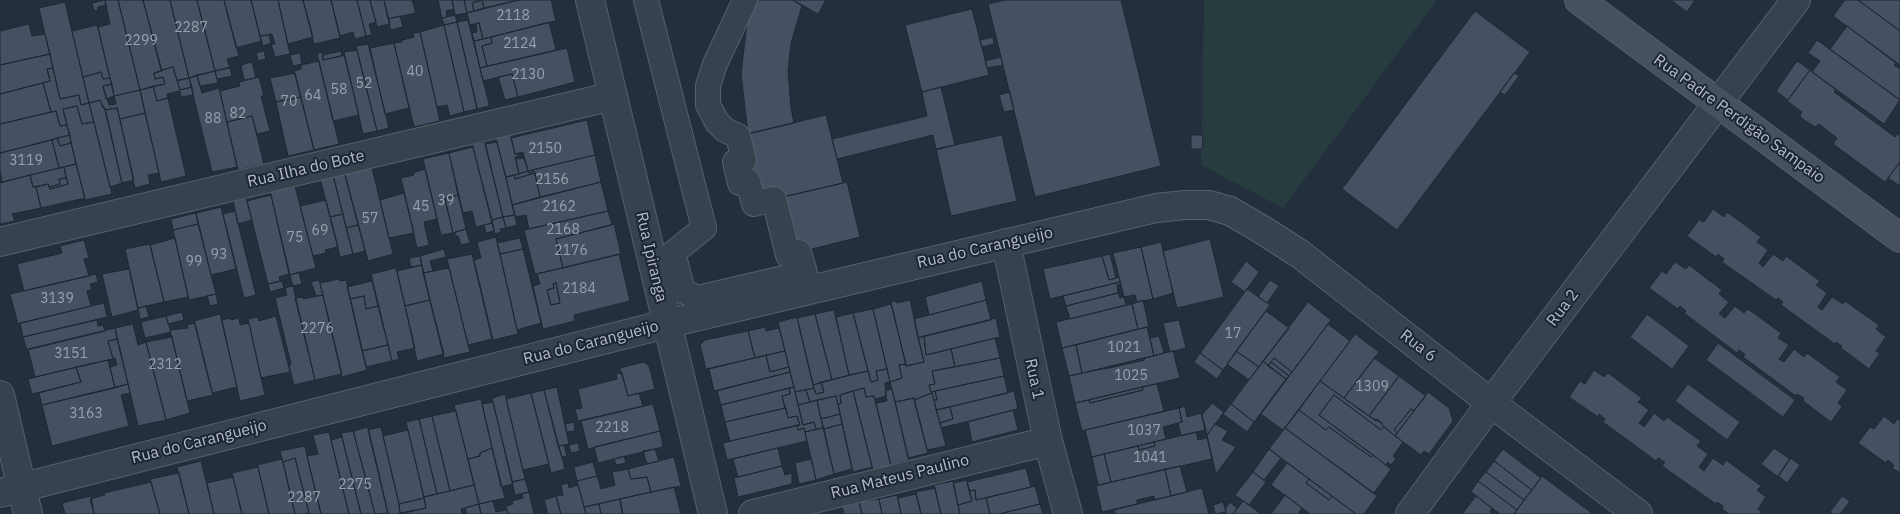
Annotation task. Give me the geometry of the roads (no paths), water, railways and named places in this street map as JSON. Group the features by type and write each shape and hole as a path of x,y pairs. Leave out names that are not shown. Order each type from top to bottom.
{"main road":[{"name":"Rua Padre Perdigão Sampaio","path":"1578,0 1900,238"}],"street":[{"name":"Rua Ipiranga","path":"590,0 713,514"},
{"path":"646,0 704,228 673,253 683,291 698,298 804,273 799,252 788,255 774,199 754,204 748,180 740,183 734,162 744,160 738,136 725,130 717,122 708,105 708,86 715,64 745,0"},
{"name":"Rua 2","path":"1410,514 1796,0"},
{"name":"Rua Ilha do Bote","path":"0,242 613,96"},
{"name":"Rua do Carangueijo","path":"11,490 666,324 1156,208 1185,205"},
{"name":"Rua 6","path":"1185,205 1209,205 1230,211 1300,254 1491,404 1638,514"},
{"name":"Rua 1","path":"1006,243 1048,441 1068,514"},
{"path":"0,394 11,490 28,514"},
{"name":"Rua Mateus Paulino","path":"753,514 1048,441"}]}
